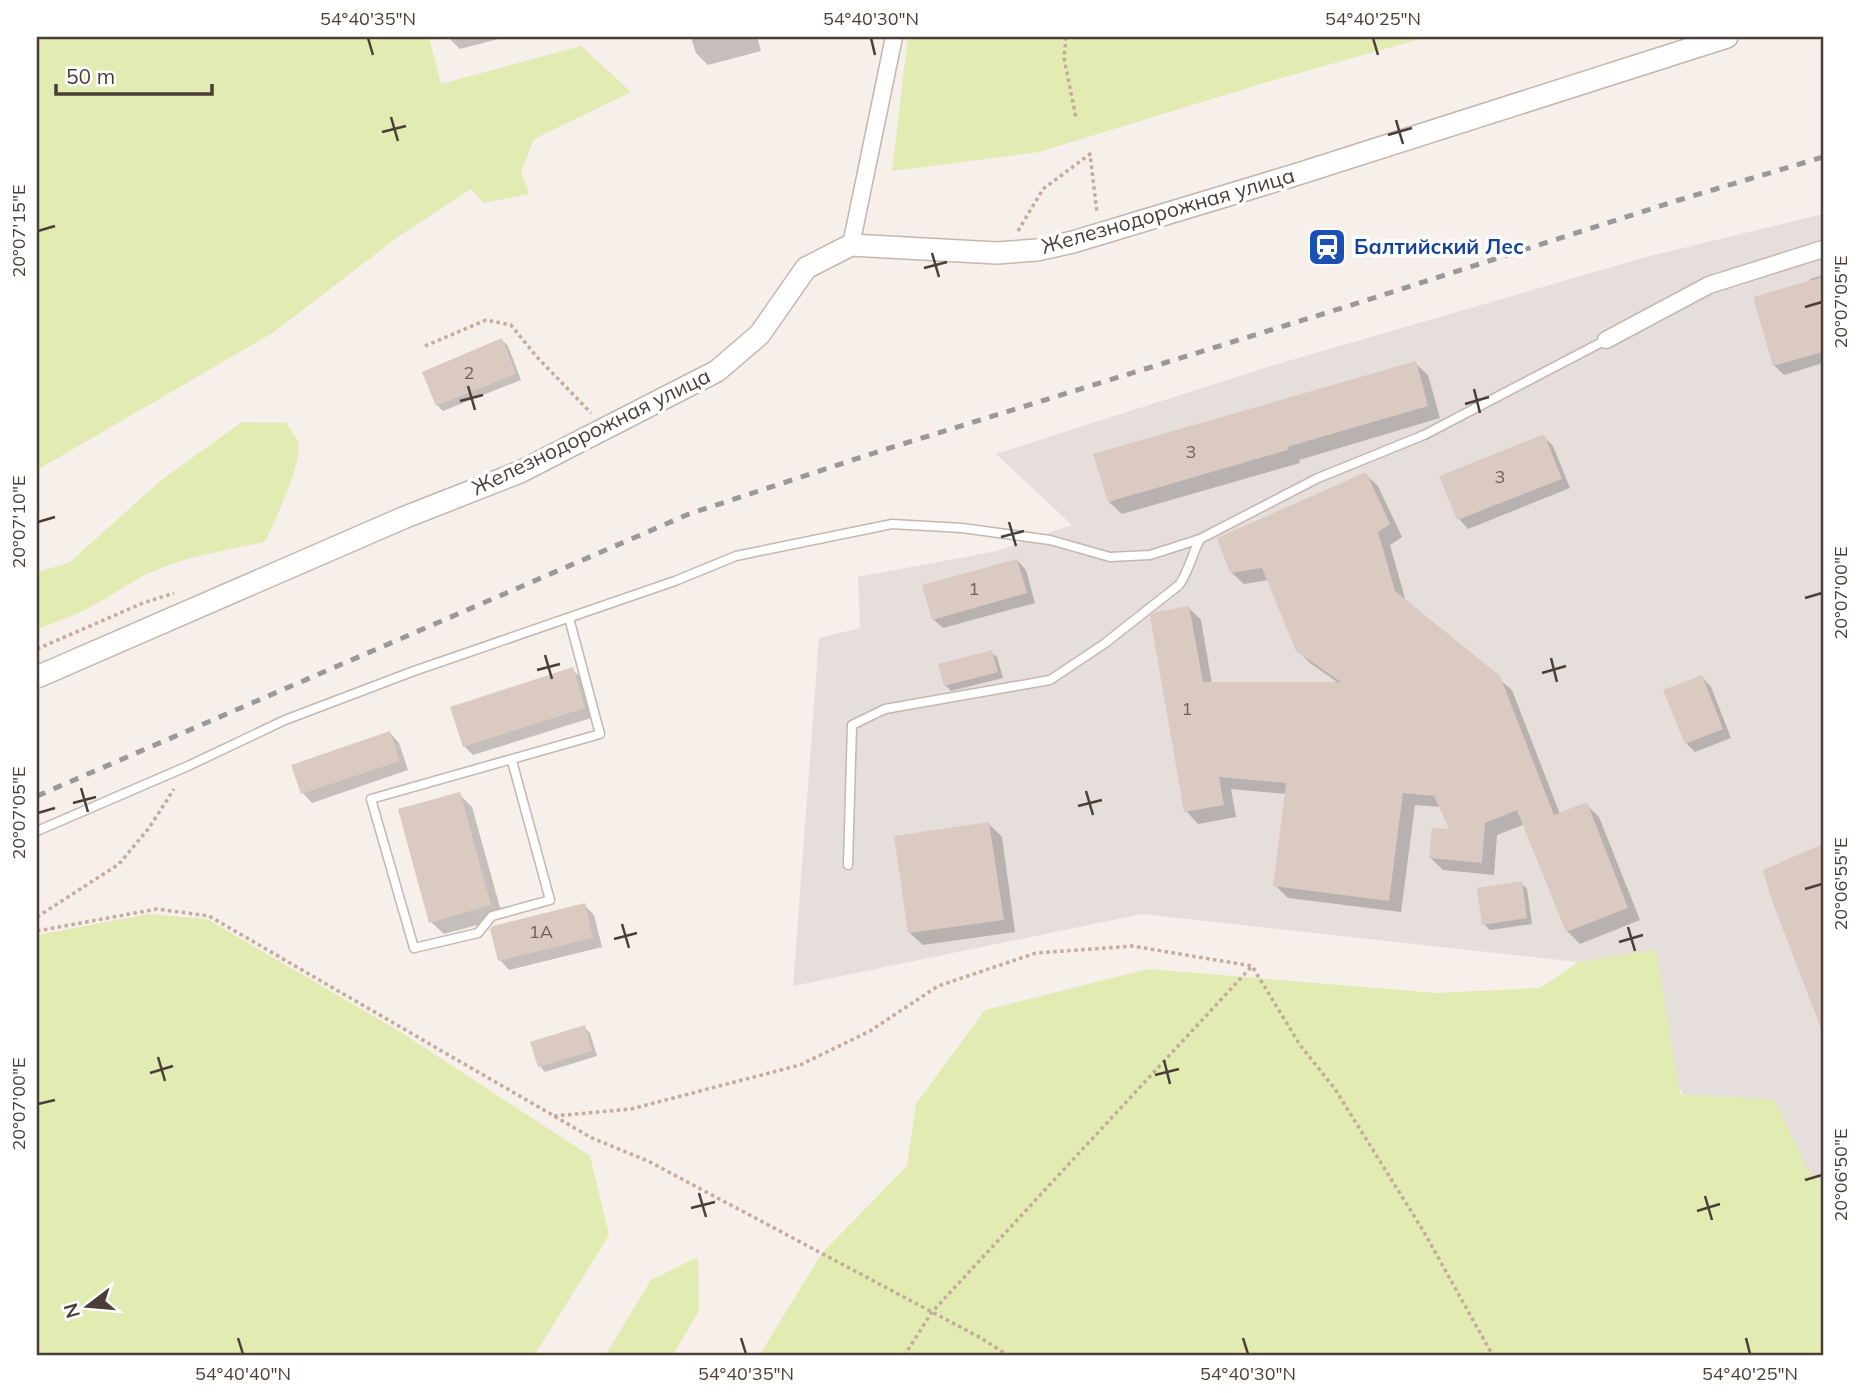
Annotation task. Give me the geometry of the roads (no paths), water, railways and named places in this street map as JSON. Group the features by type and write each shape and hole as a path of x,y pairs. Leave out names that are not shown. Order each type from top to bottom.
{"street":[{"path":"851,245 894,37"},
{"name":"Железнодорожная улица","path":"37,677 403,518 520,472 717,370 760,334 806,268 851,245 997,253 1037,250 1100,234 1298,174 1727,37"},
{"path":"1606,340 1709,285 1823,249"}],"lane":[{"path":"37,831 188,766 285,720 736,556 892,524 962,528 1050,540 1110,557 1150,555 1200,539 1318,478 1424,435 1606,340"},
{"path":"848,865 852,725 885,709 1050,680 1104,644 1179,585 1188,572 1200,539"},
{"path":"512,761 550,900 492,916 478,933 414,948 371,799 600,734 569,618"}],"railway":[{"path":"37,796 689,514 880,451 1823,157"}],"place":[{"name":"Балтийский Лес","path":"1327,247"}]}
